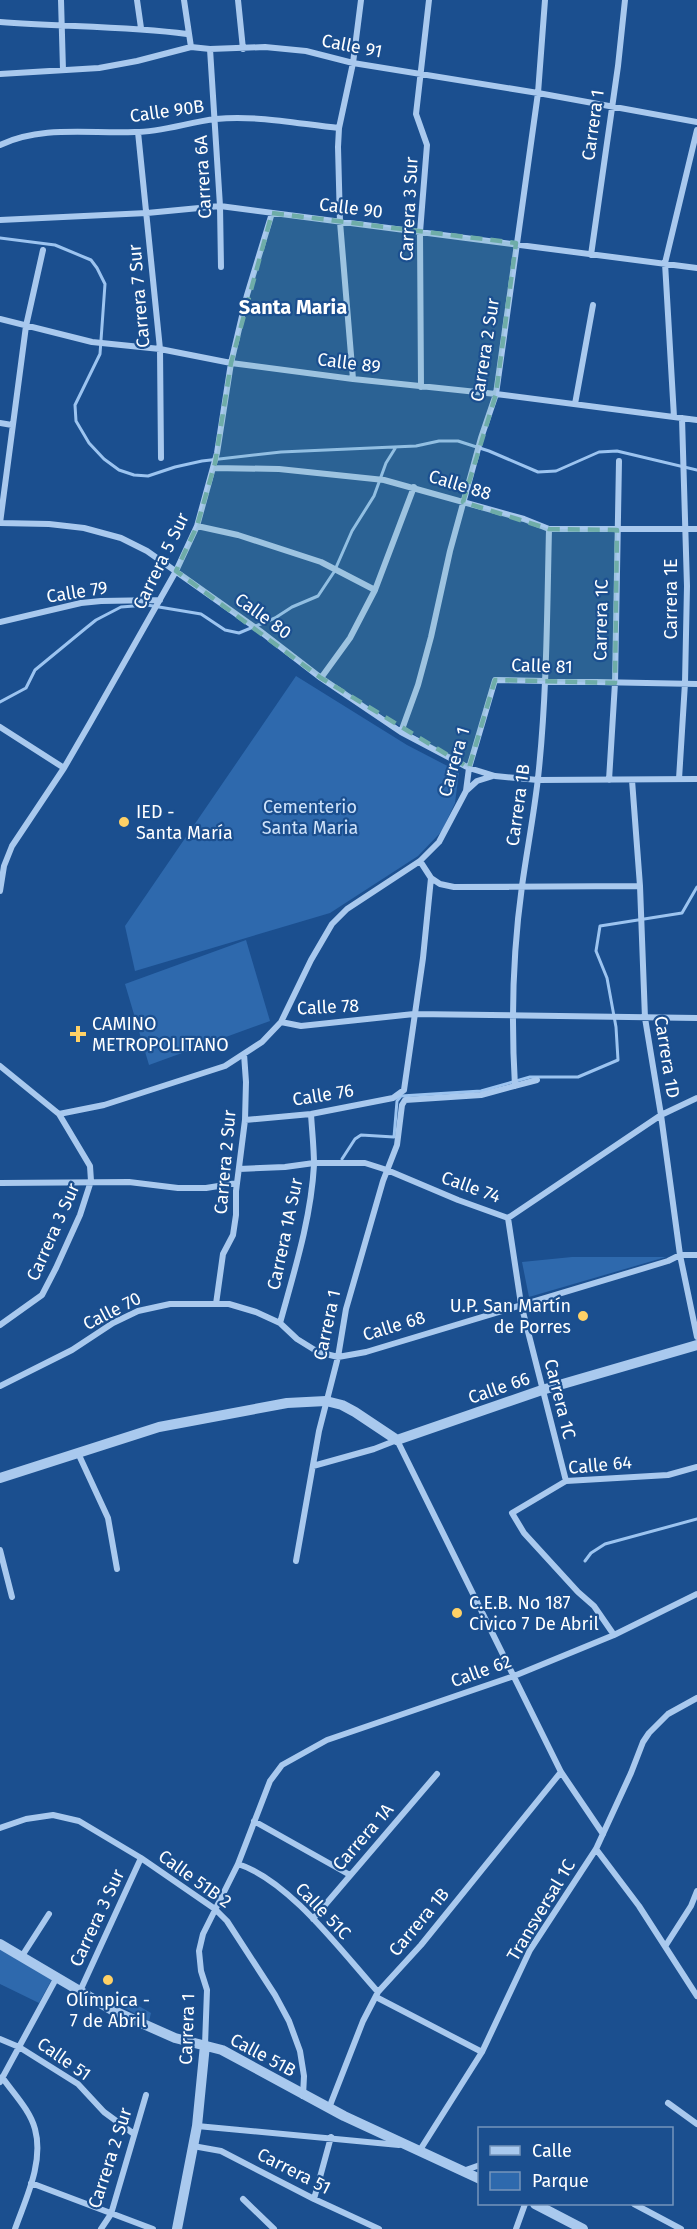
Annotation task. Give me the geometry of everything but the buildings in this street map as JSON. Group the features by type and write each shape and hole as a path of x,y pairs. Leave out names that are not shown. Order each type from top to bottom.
{"street":[{"path":"61,0 63,70"},
{"path":"137,0 141,28"},
{"path":"184,0 187,34 191,47"},
{"path":"238,0 243,49"},
{"path":"353,379 340,222 339,128 353,63 361,0"},
{"name":"Carrera 3 Sur","path":"421,387 420,232 427,145 416,114 429,0"},
{"name":"Carrera 2 Sur","path":"401,732 429,647 450,551 481,438 496,394 538,93 545,0"},
{"name":"Carrera 1","path":"591,255 625,0"},
{"path":"0,22 61,27 141,28 187,34"},
{"name":"Calle 91","path":"0,74 109,67 191,47 243,49 265,47 306,51 353,63 697,122"},
{"name":"Carrera 6A","path":"210,49 220,206 221,267"},
{"name":"Calle 90B","path":"0,145 29,135 59,131 138,132 215,119 239,118 339,128"},
{"path":"674,417 665,263 697,130"},
{"name":"Carrera 7 Sur","path":"138,132 160,349 161,458"},
{"name":"Calle 90","path":"0,220 147,213 220,206 697,268"},
{"name":"Carrera 5 Sur","path":"0,891 4,866 12,846 64,768 177,571 197,526 217,453 231,363 247,295 272,213"},
{"path":"0,523 26,326 43,250"},
{"path":"575,404 593,305"},
{"name":"Calle 89","path":"0,319 92,342 160,349 231,363 697,420"},
{"name":"Carrera 1E","path":"679,779 685,683 686,529 682,418"},
{"path":"0,423 12,425"},
{"name":"Carrera 1C","path":"609,780 615,683 619,460"},
{"name":"Calle 88","path":"214,466 279,469 384,480 414,487 549,529 697,529"},
{"path":"321,678 350,638 375,590 414,487"},
{"name":"Calle 80","path":"0,523 49,524 103,533 147,551 260,631 321,678 401,732 469,768 495,776 538,780 697,779"},
{"path":"197,526 238,535 335,569 375,590"},
{"name":"Carrera 1B","path":"515,1082 514,1016 522,887 538,780 546,681 549,529"},
{"name":"Calle 79","path":"0,622 81,603 160,600"},
{"name":"Carrera 1","path":"281,1022 311,960 332,924 347,909 420,861 439,842 465,791 469,768 495,680"},
{"name":"Calle 81","path":"495,680 697,684"},
{"path":"0,728 64,768"},
{"name":"Calle 80","path":"465,791 477,781 495,776"},
{"name":"Carrera 1D","path":"632,780 640,886 645,1018 661,1114 680,1255 697,1336"},
{"path":"420,861 431,878 440,884 454,887 640,886"},
{"path":"414,1014 423,958 431,878"},
{"name":"Calle 78","path":"59,1114 104,1105 225,1066 262,1041 281,1022 301,1026 320,1025 414,1014 697,1017"},
{"name":"Calle 76","path":"244,1120 311,1114 393,1098 404,1090 414,1014"},
{"name":"Carrera 2 Sur","path":"216,1304 223,1254 235,1226 246,1082 244,1054"},
{"path":"0,1066 59,1114 90,1166 92,1181"},
{"path":"515,1082 537,1080"},
{"name":"Carrera 1","path":"296,1561 313,1466 326,1401 338,1357 346,1309 354,1276 397,1145 401,1108 405,1100 481,1095 515,1082"},
{"name":"Calle 74","path":"239,1169 314,1163 365,1163 508,1218 661,1114 697,1098"},
{"name":"Carrera 1A Sur","path":"280,1323 301,1248 310,1201 314,1163 311,1114"},
{"path":"0,1183 92,1181 187,1188 206,1188 237,1183"},
{"name":"Carrera 3 Sur","path":"0,1325 42,1295 75,1226 92,1181"},
{"name":"Carrera 1C","path":"508,1218 521,1304 566,1480"},
{"name":"Calle 68","path":"338,1357 366,1352 668,1261 680,1255 697,1255"},
{"name":"Calle 70","path":"0,1386 72,1350 113,1323 138,1311 170,1304 229,1304 280,1323"},
{"path":"280,1323 297,1339 318,1352 338,1357"},
{"name":"Calle 66","path":"313,1466 355,1455 542,1390 697,1345"},
{"path":"0,1478 159,1427 287,1403 326,1401 355,1412 397,1440 561,1772 603,1834"},
{"path":"78,1453 108,1518 117,1569"},
{"name":"Calle 64","path":"614,1635 594,1606 578,1592 524,1533 512,1513 566,1480 669,1475 697,1467"},
{"path":"0,1550 12,1597"},
{"name":"Calle 62","path":"275,1772 282,1765 327,1740 514,1676 614,1635 697,1594"},
{"name":"Transversal 1C","path":"415,2148 482,2052 530,1950 596,1849 648,1733 677,1707 697,1698"},
{"name":"Carrera 1","path":"177,2229 197,2126 206,2045 207,1990 201,1971 199,1951 215,1909 238,1864 275,1772"},
{"name":"Carrera 1B","path":"329,2108 363,2021 377,1995 421,1945 561,1772"},
{"name":"Carrera 1A","path":"313,1919 437,1774"},
{"name":"Calle 51B 2","path":"0,1828 26,1819 53,1815 79,1821 141,1858 215,1909 227,1921 275,1995 289,2021 300,2051 304,2076 303,2096"},
{"path":"254,1821 350,1875"},
{"path":"596,1849 666,1945 697,1996"},
{"name":"Carrera 3 Sur","path":"80,1991 141,1858"},
{"name":"Calle 51C","path":"238,1864 253,1868 275,1883 313,1919 377,1995 482,2052"},
{"path":"666,1945 694,1908 697,1892"},
{"path":"22,1956 48,1914"},
{"name":"Calle 51B","path":"0,1944 112,2010 175,2038 222,2050 252,2064 303,2096 478,2178"},
{"name":"Carrera 3 Sur","path":"1,2079 57,1977"},
{"name":"Calle 51","path":"0,2039 20,2047 78,2084 104,2112 134,2134"},
{"path":"1,2079 35,2127 38,2144 35,2169 15,2229"},
{"name":"Carrera 2 Sur","path":"101,2229 111,2214 146,2095"},
{"path":"668,2103 697,2124"},
{"path":"197,2126 331,2137 415,2148"},
{"path":"314,2199 331,2137"},
{"name":"Carrera 51","path":"193,2146 221,2151 314,2199 380,2229"},
{"path":"462,2171 478,2166"},
{"path":"31,2183 153,2229"},
{"path":"243,2199 274,2229"},
{"path":"516,2229 525,2205"},
{"path":"537,2205 583,2229"},
{"path":"636,2205 676,2228"}],"highlighted area":[{"path":"272,213 516,243 496,394 463,502 549,529 617,530 615,683 495,680 469,768 321,678 176,571 197,526 215,463 231,363"}],"green space":[{"name":"Cementerio Santa Maria","path":"296,676 407,745 459,772 455,803 442,831 418,856 330,913 135,971 125,926"},
{"path":"246,940 270,1021 149,1065 125,984"},
{"path":"572,1257 666,1257 529,1297 522,1262"},
{"path":"0,1949 52,1979 39,2003 0,1984"},
{"path":"123,1997 151,2013 149,2021 119,2005"}],"waterway":[{"path":"0,238 55,245 91,260 97,268 105,284 100,354 75,405 76,421 89,443 104,459 119,470 134,475 148,476 202,461 281,452 416,446 439,441 458,441 489,451 538,472 556,471 599,452 617,451 697,470"},
{"path":"0,702 26,688 35,670 96,620 121,607 147,605 201,614 225,630 239,633 318,596 334,572 352,531 374,496 386,463 396,447"},
{"path":"342,1159 355,1139 361,1135 394,1137 397,1101 401,1096 481,1091 530,1077 578,1077 618,1060 616,1027 607,978 596,951 600,926 682,913 697,887"},
{"path":"585,1561 591,1553 605,1544 697,1519"}],"place":[{"name":"IED - Santa María","path":"124,822"},
{"name":"CAMINO METROPOLITANO","path":"78,1034"},
{"name":"U.P. San Martín de Porres","path":"583,1316"},
{"name":"C.E.B. No 187 Civico 7 De Abril","path":"457,1613"},
{"name":"Olímpica - 7 de Abril","path":"108,1980"}],"district":[{"name":"Santa Maria","path":"293,307"}]}
